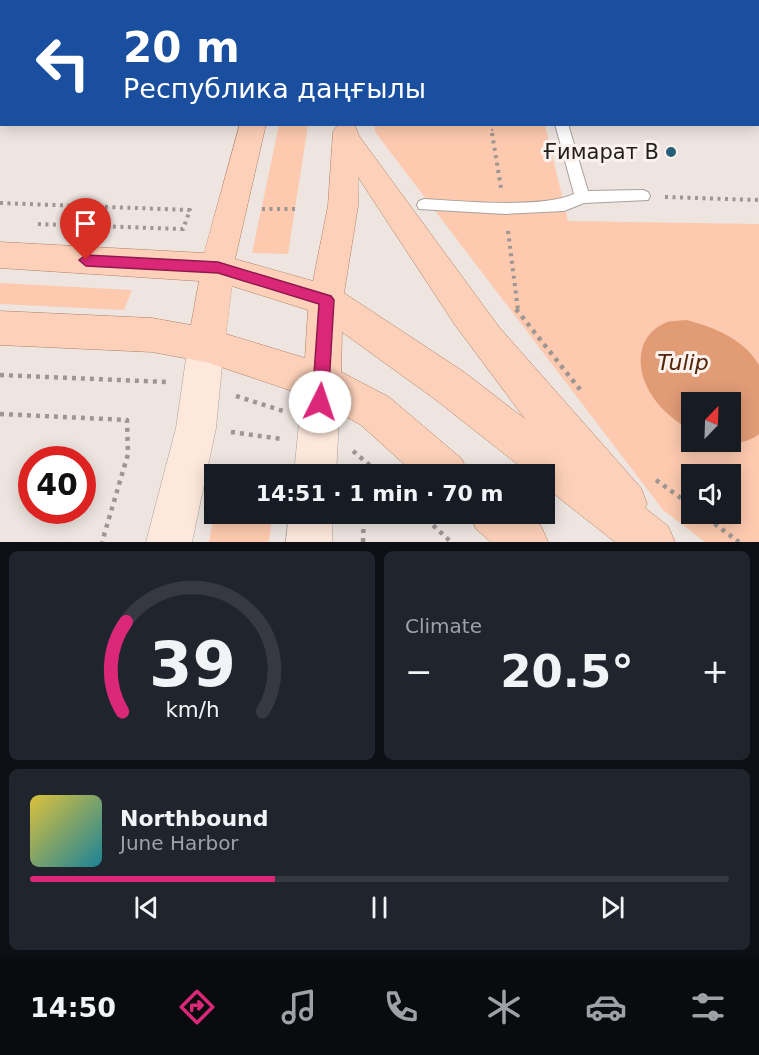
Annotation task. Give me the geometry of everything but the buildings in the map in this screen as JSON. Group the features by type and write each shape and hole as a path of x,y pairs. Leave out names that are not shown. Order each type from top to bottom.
{"main road":[{"path":"206,345 219,259 252,126"},
{"path":"322,382 326,300 343,206 346,130"},
{"path":"346,130 420,249 487,341 657,542"},
{"path":"0,255 219,259 326,300 450,386 652,542"},
{"path":"0,328 152,335 206,345 322,382 375,411 436,464"},
{"path":"505,524 525,542"}],"street":[{"path":"169,542 211,430 200,385 206,345"},
{"path":"316,464 322,382"},
{"path":"309,542 310,524"}],"lane":[{"path":"562,126 582,197"},
{"path":"424,205 505,208 564,205 582,197 643,196"}],"path":[{"path":"643,196 759,200"},
{"path":"0,203 190,210 183,229 34,224"},
{"path":"261,209 295,209"},
{"path":"516,308 588,399"},
{"path":"0,375 139,379 200,385 318,422 367,464"},
{"path":"0,414 127,420 128,454 102,542"},
{"path":"211,430 282,439"},
{"path":"655,479 681,499"},
{"path":"363,542 364,524"},
{"path":"432,524 451,542"},
{"path":"715,524 739,542"}],"shaded area":[{"path":"279,126 308,126 288,254 252,253"},
{"path":"375,126 545,126 568,221 759,224 759,542 705,542 681,524 741,524 741,464 681,464 681,524 663,510 375,132"},
{"path":"0,283 132,290 124,310 0,304"},
{"path":"212,524 271,524 269,542 209,542"}],"water":[{"name":"Tulip","path":"686,320 707,326 737,341 753,356 759,365 759,434 741,441 741,392 681,392 681,424 657,402 647,388 643,377 641,357 647,338 654,330 671,321"}],"place":[{"name":"Ғимарат В","path":"671,152"}],"route":[{"path":"86,260 218,268 326,300 320,402"}]}
